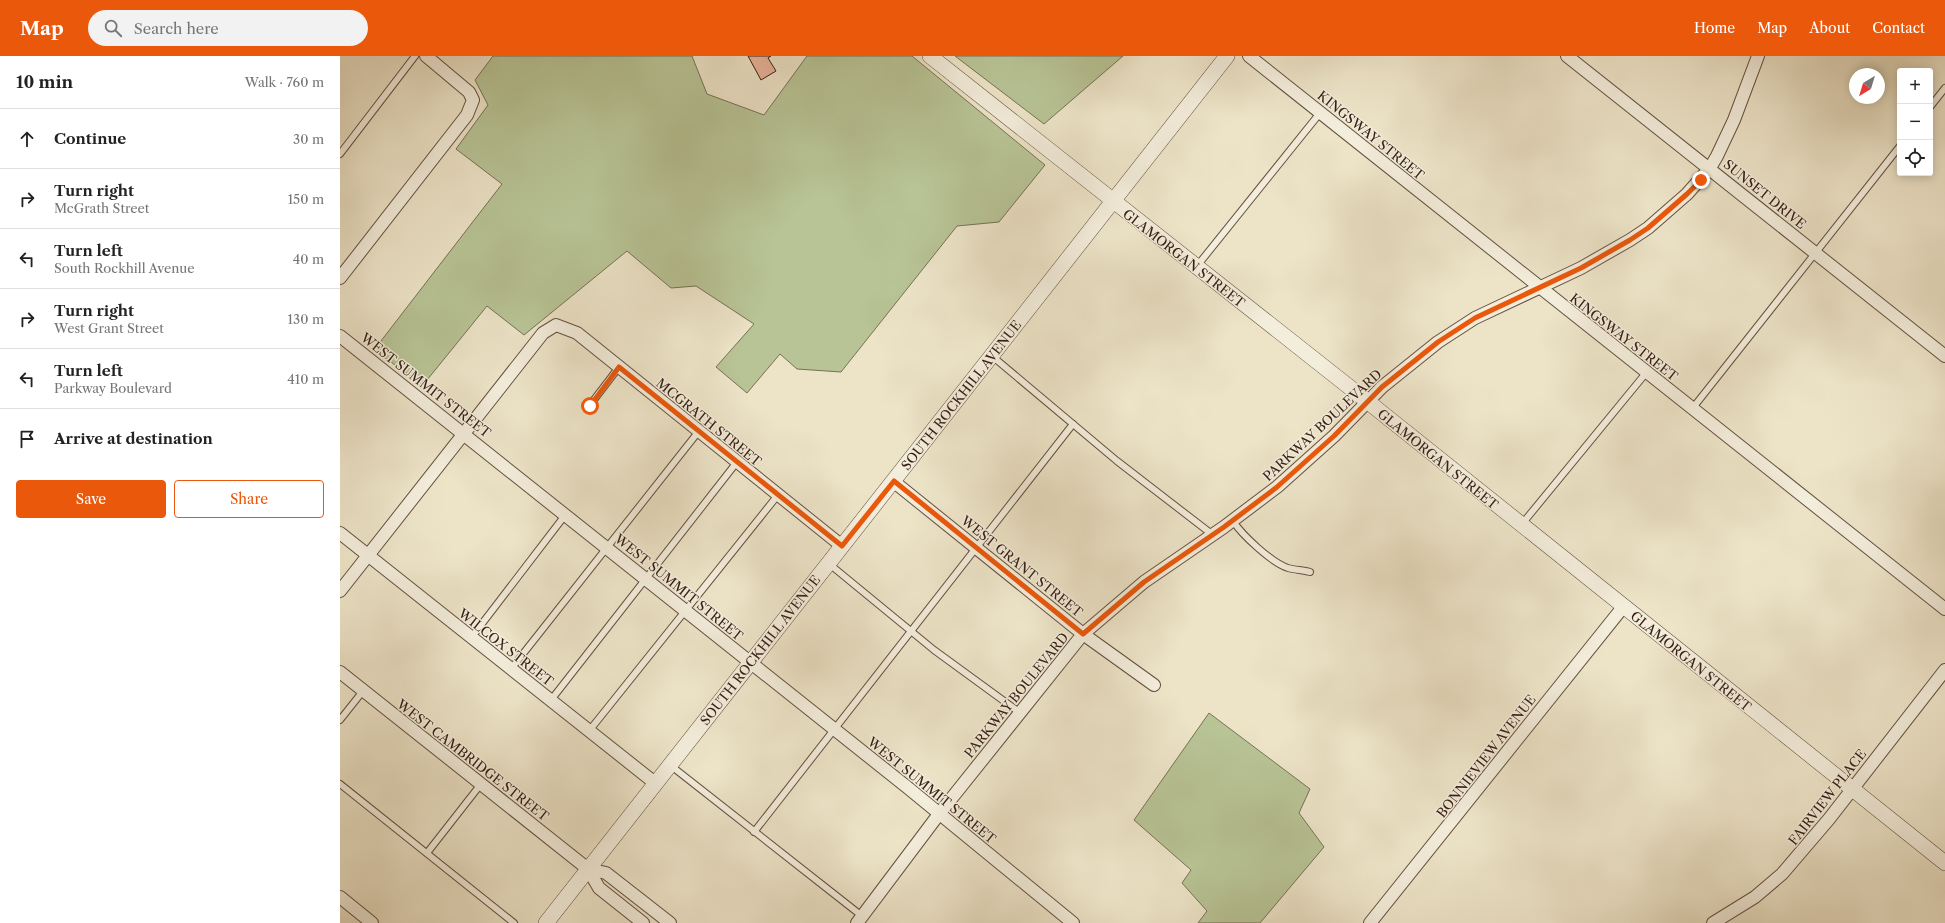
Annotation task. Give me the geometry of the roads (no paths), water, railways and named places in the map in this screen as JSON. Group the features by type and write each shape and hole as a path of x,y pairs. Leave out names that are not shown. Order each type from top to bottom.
{"street":[{"path":"340,278 467,115 473,100 469,92 426,56"},
{"name":"GLAMORGAN STREET","path":"930,56 1367,401 1945,863"},
{"name":"SOUTH ROCKHILL AVENUE","path":"546,923 1227,56"},
{"name":"KINGSWAY STREET","path":"1249,56 1646,373 1945,609"},
{"name":"SUNSET DRIVE","path":"1567,56 1945,356"},
{"name":"PARKWAY BOULEVARD","path":"860,919 1019,712 1083,634 1144,582 1233,521 1277,487 1334,436 1367,401 1396,375 1438,342 1475,318 1581,268 1648,228 1687,194 1710,168 1734,120 1758,56"},
{"name":"MCGRATH STREET","path":"464,433 543,333 556,324 577,333 842,546"},
{"name":"WEST SUMMIT STREET","path":"340,336 835,729 1073,923"},
{"path":"340,591 464,433"},
{"name":"WEST GRANT STREET","path":"894,481 1083,634 1154,685"},
{"name":"WILCOX STREET","path":"340,534 655,783"},
{"name":"BONNIEVIEW AVENUE","path":"1370,923 1622,606"},
{"name":"FAIRVIEW PLACE","path":"1713,923 1755,897 1782,874 1800,855 1945,670"},
{"name":"WEST CAMBRIDGE STREET","path":"340,672 588,869 599,888 643,923"},
{"name":"WEST CAMBRIDGE STREET","path":"588,869 606,872 670,923"},
{"path":"340,897 372,923"}],"lane":[{"path":"340,154 415,56"},
{"path":"1932,104 1945,88"},
{"path":"1196,267 1320,113"},
{"path":"1692,409 1897,150"},
{"path":"992,356 1117,461 1213,535"},
{"path":"590,406 619,367"},
{"path":"1521,525 1646,373"},
{"path":"754,832 1073,424"},
{"path":"511,669 699,431"},
{"path":"551,700 737,462"},
{"path":"589,730 687,611 778,495"},
{"path":"471,638 566,514"},
{"path":"1233,521 1240,532 1281,564 1286,567 1310,572"},
{"path":"828,563 912,630 934,650 1019,712"},
{"path":"340,720 363,691"},
{"path":"670,764 860,919"},
{"path":"340,784 514,923"},
{"path":"426,853 481,784"}]}
